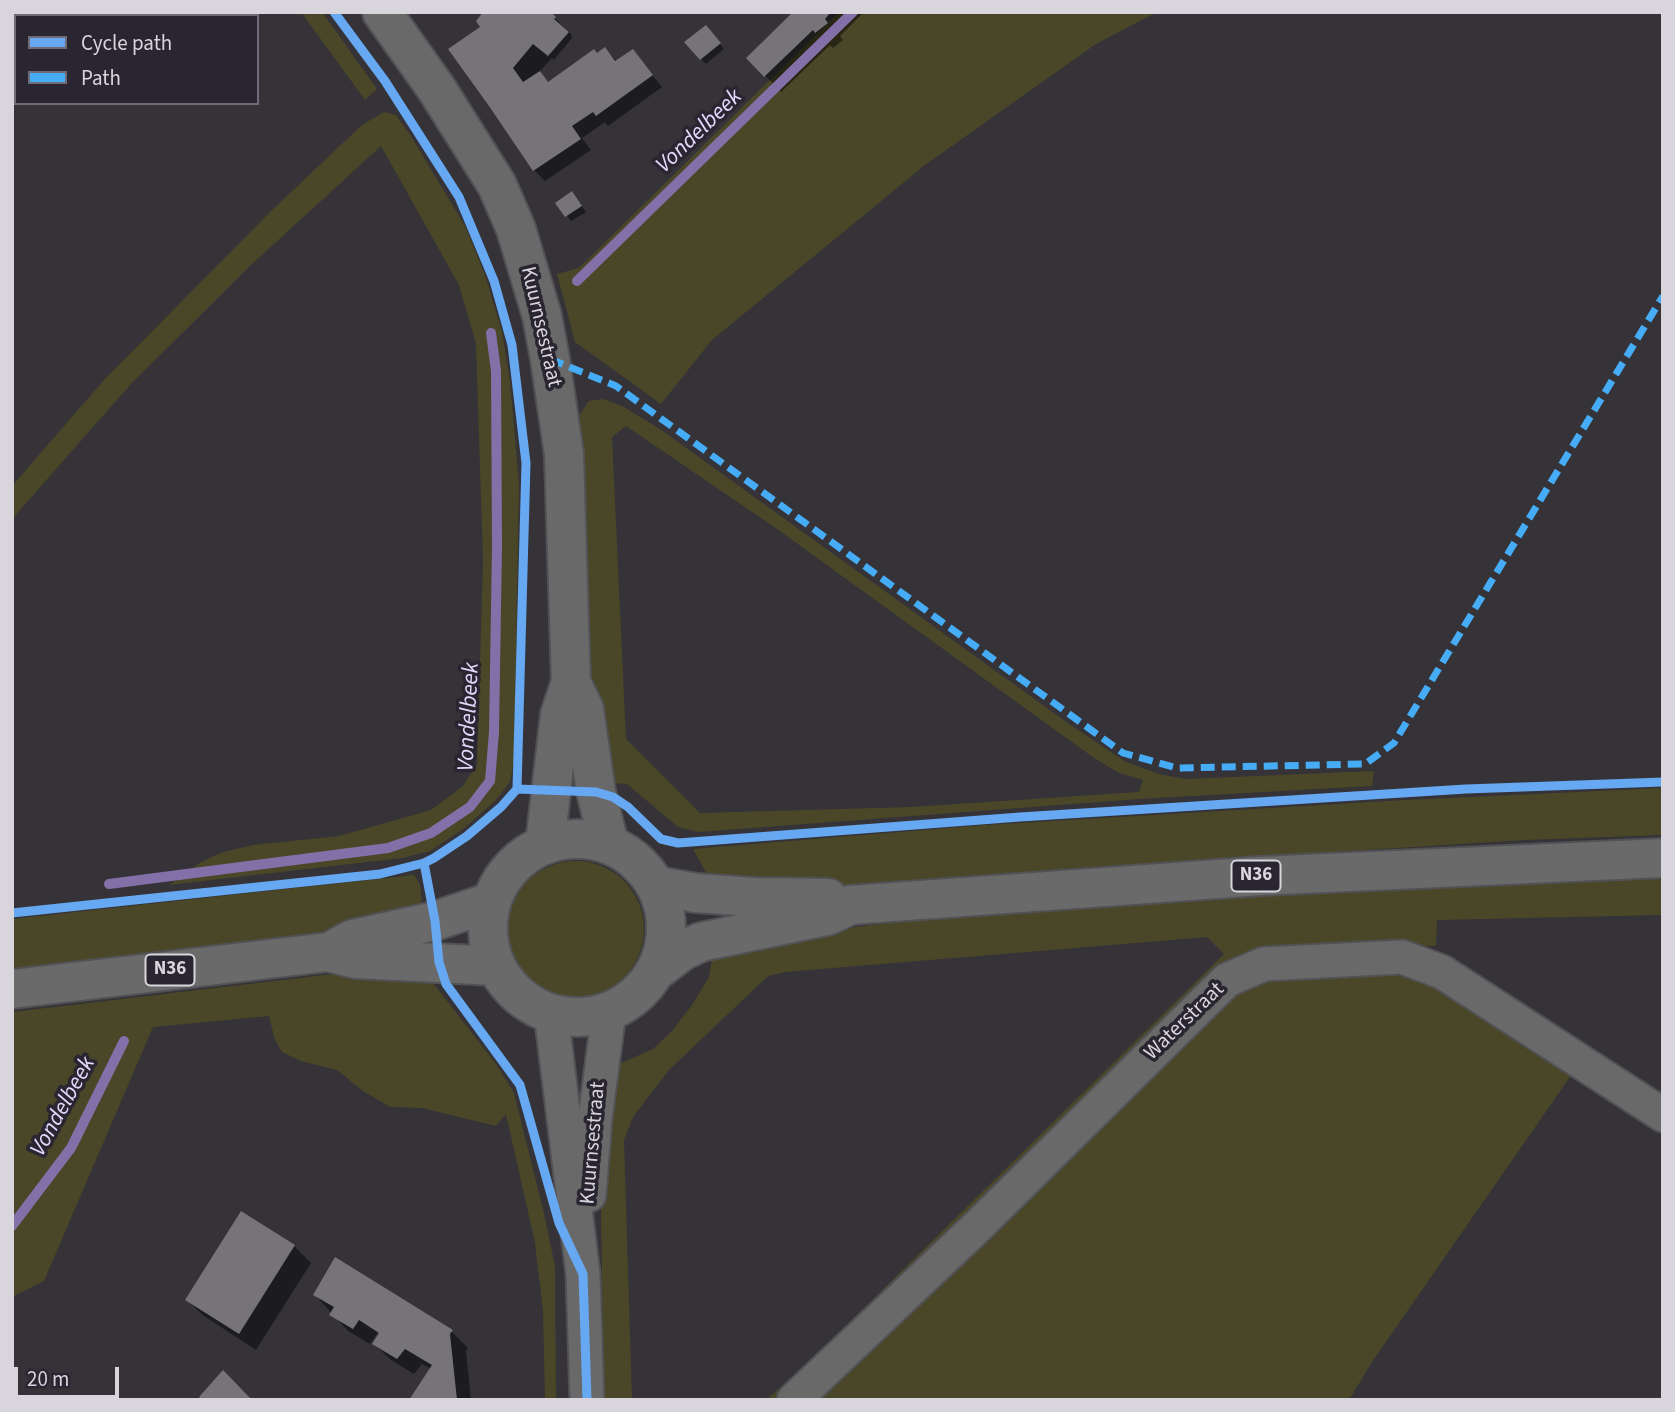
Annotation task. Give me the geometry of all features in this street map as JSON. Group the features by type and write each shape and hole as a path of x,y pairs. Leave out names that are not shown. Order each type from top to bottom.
{"main road":[{"name":"N36","path":"656,971 666,944 666,914 657,886 637,860 609,844 577,837 545,844 521,857 503,877 491,902 487,923 489,945 496,966 505,982 533,1006 551,1013 580,1017 609,1012 636,995 656,971 682,951 701,942 827,916 850,905 1260,876 1663,858"},
{"name":"N36","path":"657,886 696,893 830,898 850,905"},
{"name":"N36","path":"328,952 353,939 435,921 491,902"},
{"name":"N36","path":"12,989 328,952 356,959 496,966"}],"street":[{"name":"Kuurnsestraat","path":"382,12 436,88 497,185 516,229 542,316 564,454 571,682 560,715 545,844"},
{"name":"Kuurnsestraat","path":"571,682 584,709 596,792 609,844"},
{"name":"Waterstraat","path":"794,1400 978,1226 1227,980 1264,964 1402,957 1442,972 1663,1115"},
{"name":"Kuurnsestraat","path":"583,1274 595,1119 609,1012"},
{"name":"Kuurnsestraat","path":"551,1013 583,1274 587,1400"}],"shaded area":[{"path":"301,12 322,12 377,89 365,100"},
{"path":"839,12 1157,12 1096,44 925,165 712,340 661,404 575,342 557,274 579,268"},
{"path":"384,112 396,115 411,136 465,226 485,275 502,332 510,382 519,483 514,760 510,782 495,801 463,829 430,851 402,858 169,885 201,862 223,852 254,845 339,836 431,810 463,786 477,764 483,560 476,344 459,285 381,146 251,265 131,384 12,519 12,486 103,381 271,211 362,125"},
{"path":"603,399 622,406 660,429 1072,726 1126,762 1159,774 1185,779 1374,771 1372,786 1139,799 699,832 678,827 627,784 609,783 591,705 578,417 589,401","holes":["626,426 777,529 1094,758 1119,773 1143,780 1139,792 911,807 700,813 626,739 612,437"]},
{"path":"1663,788 1663,835 1525,840 1063,869 791,890 788,878 708,876 693,849 985,825"},
{"path":"576,861 602,867 624,881 638,903 644,929 638,955 624,977 602,991 576,997 550,991 528,977 514,955 508,929 514,903 528,881 550,867"},
{"path":"414,875 420,884 423,913 344,930 12,971 12,919"},
{"path":"1663,876 1663,915 1437,920 1436,946 1308,944 1229,959 1127,1066 782,1400 766,1400 803,1368 1224,954 1207,937 785,972 768,976 669,1070 633,1117 624,1140 632,1400 604,1400 600,1151 619,1064 653,1049 672,1031 709,977 713,953 750,940 896,922 1233,897"},
{"path":"1384,971 1450,992 1572,1074 1372,1362 1349,1400 816,1400 1234,989 1298,975"},
{"path":"350,972 430,979 496,1064 514,1093 555,1266 556,1400 545,1400 543,1311 535,1243 506,1114 496,1126 422,1108 390,1107 363,1091 337,1070 301,1061 282,1052 275,1040 269,1016 153,1027 44,1281 12,1297 12,1012"}],"building":[{"path":"483,12 551,12 556,17 554,19 569,32 548,56 533,44 513,68 523,82 540,71 548,82 594,49 597,53 605,47 615,61 633,49 653,75 596,116 593,112 572,126 581,139 533,171 448,49 480,27 476,21"},
{"path":"793,12 831,12 825,19 828,23 815,33 813,30 764,77 746,58"},
{"path":"706,25 721,43 700,60 684,42"},
{"path":"572,191 582,206 565,217 555,203"},
{"path":"241,1211 295,1245 239,1334 185,1300"},
{"path":"335,1257 453,1330 450,1334 457,1400 409,1400 432,1365 405,1349 397,1359 372,1344 379,1333 359,1320 353,1329 329,1315 334,1307 313,1295"},
{"path":"223,1370 252,1400 202,1400 199,1397"}],"waterway":[{"name":"Vondelbeek","path":"577,281 853,12"},
{"name":"Vondelbeek","path":"109,884 388,848 431,833 470,807 490,781 494,732 497,546 496,371 491,333"},
{"name":"Vondelbeek","path":"12,1226 71,1148 124,1041"}],"marked path":[{"path":"550,359 616,386 1123,753 1177,768 1365,764 1394,743 1663,296"}],"cycle path":[{"path":"12,913 380,874 434,858 467,836 501,807 517,789 526,463 512,345 494,281 459,197 385,81 334,12"},
{"path":"517,789 596,792 613,797 628,807 661,839 678,843 1020,817 1466,789 1663,782"},
{"path":"424,863 435,921 439,962 446,984 520,1085 559,1223 583,1274 587,1400"}]}
